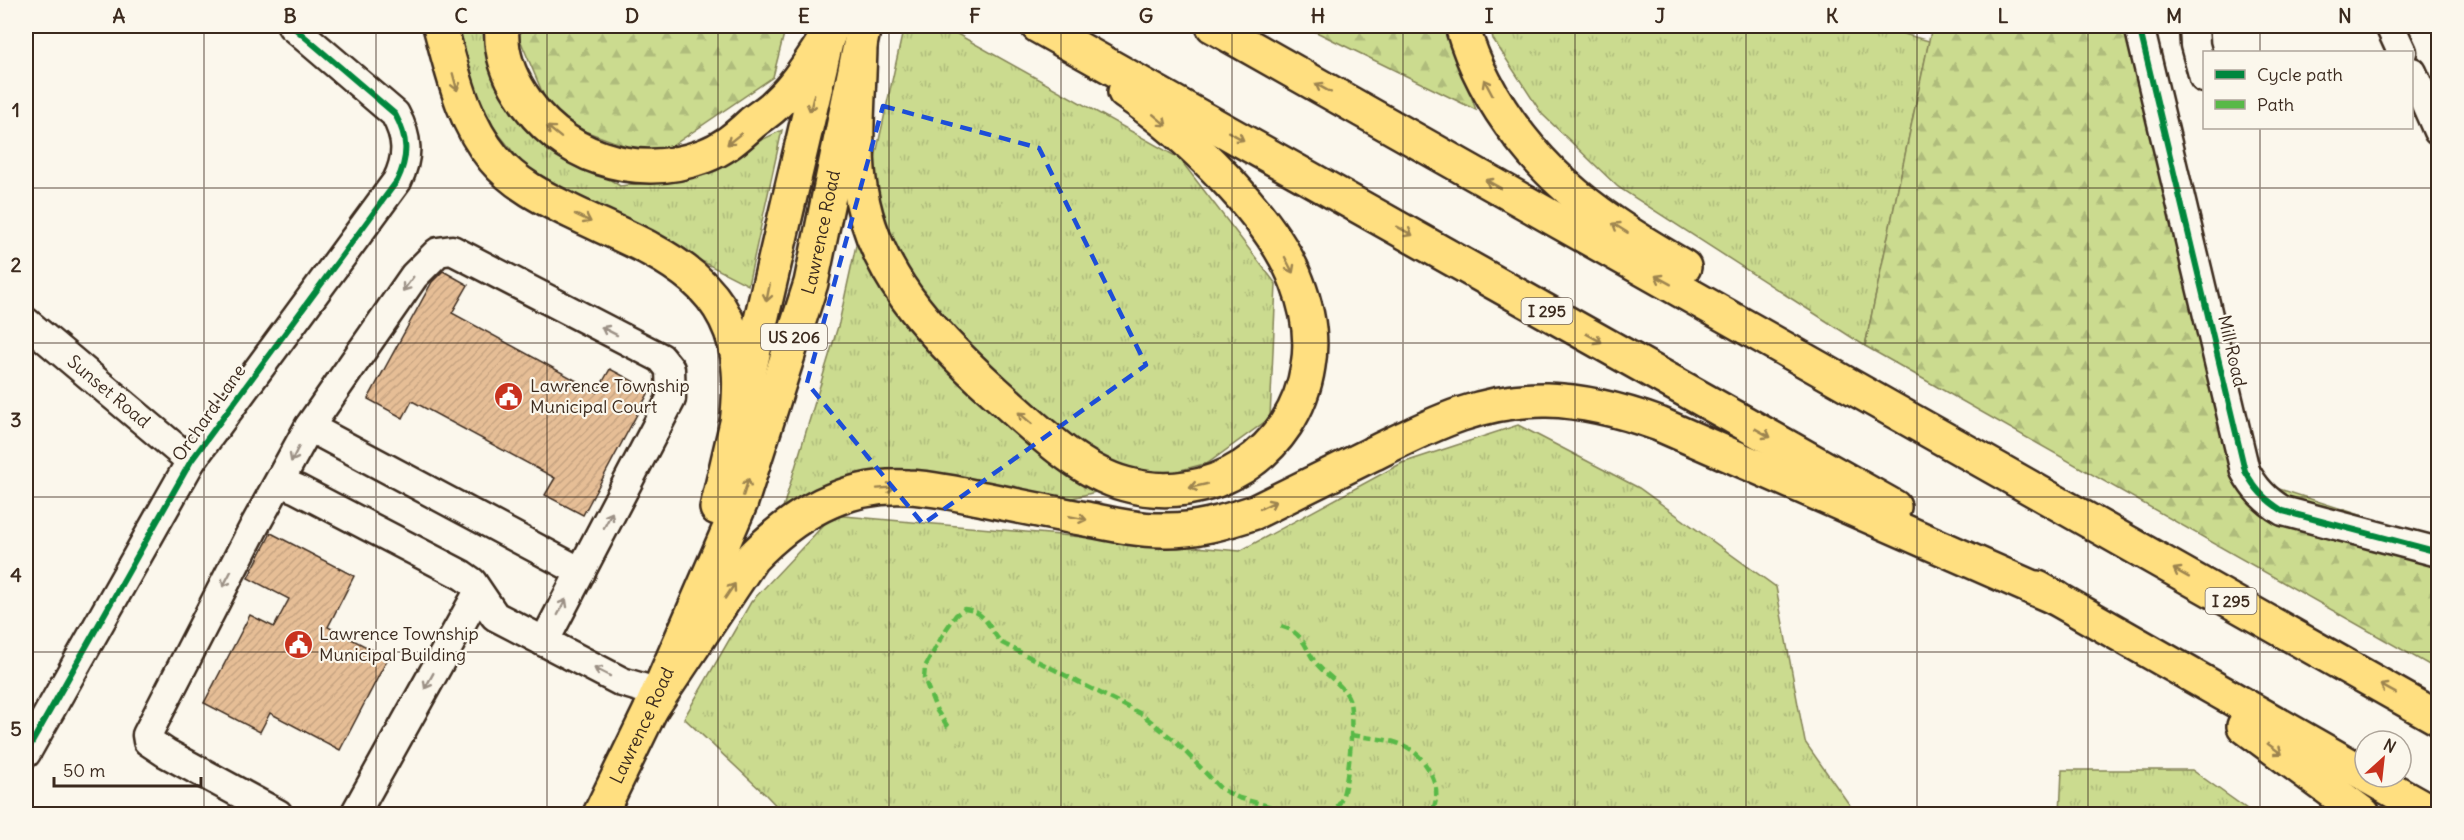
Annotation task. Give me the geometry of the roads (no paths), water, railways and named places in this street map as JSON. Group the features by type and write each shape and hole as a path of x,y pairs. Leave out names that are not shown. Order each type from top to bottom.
{"main road":[{"path":"440,26 462,106 476,135 495,160 515,179 541,197 674,261 695,277 712,296 725,316 735,343 739,370 737,429"},
{"path":"502,26 505,63 513,82 528,106 548,128 586,154 615,163 648,166 678,164 729,144 778,103 830,29"},
{"path":"862,36 858,162 862,197 868,221 882,257 896,284 919,314 981,379 1021,415 1077,460 1098,473 1125,484 1162,490 1200,486 1221,480 1248,465 1270,446 1288,422 1301,395 1308,365 1309,329 1294,273 1280,247 1253,212 1190,144 1136,100 1027,26"},
{"name":"I 295","path":"1038,26 2353,767"},
{"name":"I 295","path":"1213,26 2439,718"},
{"path":"1462,26 1468,47 1489,90 1515,130 1545,166 1575,194 1612,223 1787,331 2024,484"},
{"name":"Lawrence Road","path":"681,637 737,429 761,327 778,240 830,29"},
{"name":"Lawrence Road","path":"600,814 741,502 811,283 862,36"},
{"path":"653,701 752,558 773,536 796,518 847,494 906,486 939,490 1131,528 1163,530 1192,528 1224,522 1255,512 1441,420 1479,408 1513,402 1548,400 1582,404 1621,411 1659,424 2056,598"},
{"path":"2109,628 2363,814"},
{"path":"2390,789 2435,814"}],"street":[{"name":"Orchard Lane","path":"26,753 191,461 397,181 404,166 407,148 404,130 395,114 292,26"},
{"name":"Mill Road","path":"2139,26 2245,471 2254,489 2267,502 2283,511 2439,552"},
{"path":"2194,26 2195,45 2203,71"},
{"path":"2390,26 2402,51"},
{"path":"2413,74 2439,131"},
{"path":"278,814 166,753 148,741 147,735 254,527 309,427 414,276 438,252 452,250 661,358 670,369 670,399 544,642"},
{"name":"Sunset Road","path":"26,322 191,461"},
{"path":"309,427 581,572"},
{"path":"280,482 462,575 472,582 495,616 622,682 653,701"},
{"path":"355,814 478,593"}],"place":[{"name":"Lawrence Township Municipal Court","path":"509,396"},
{"name":"Lawrence Township Municipal Building","path":"298,644"}]}
